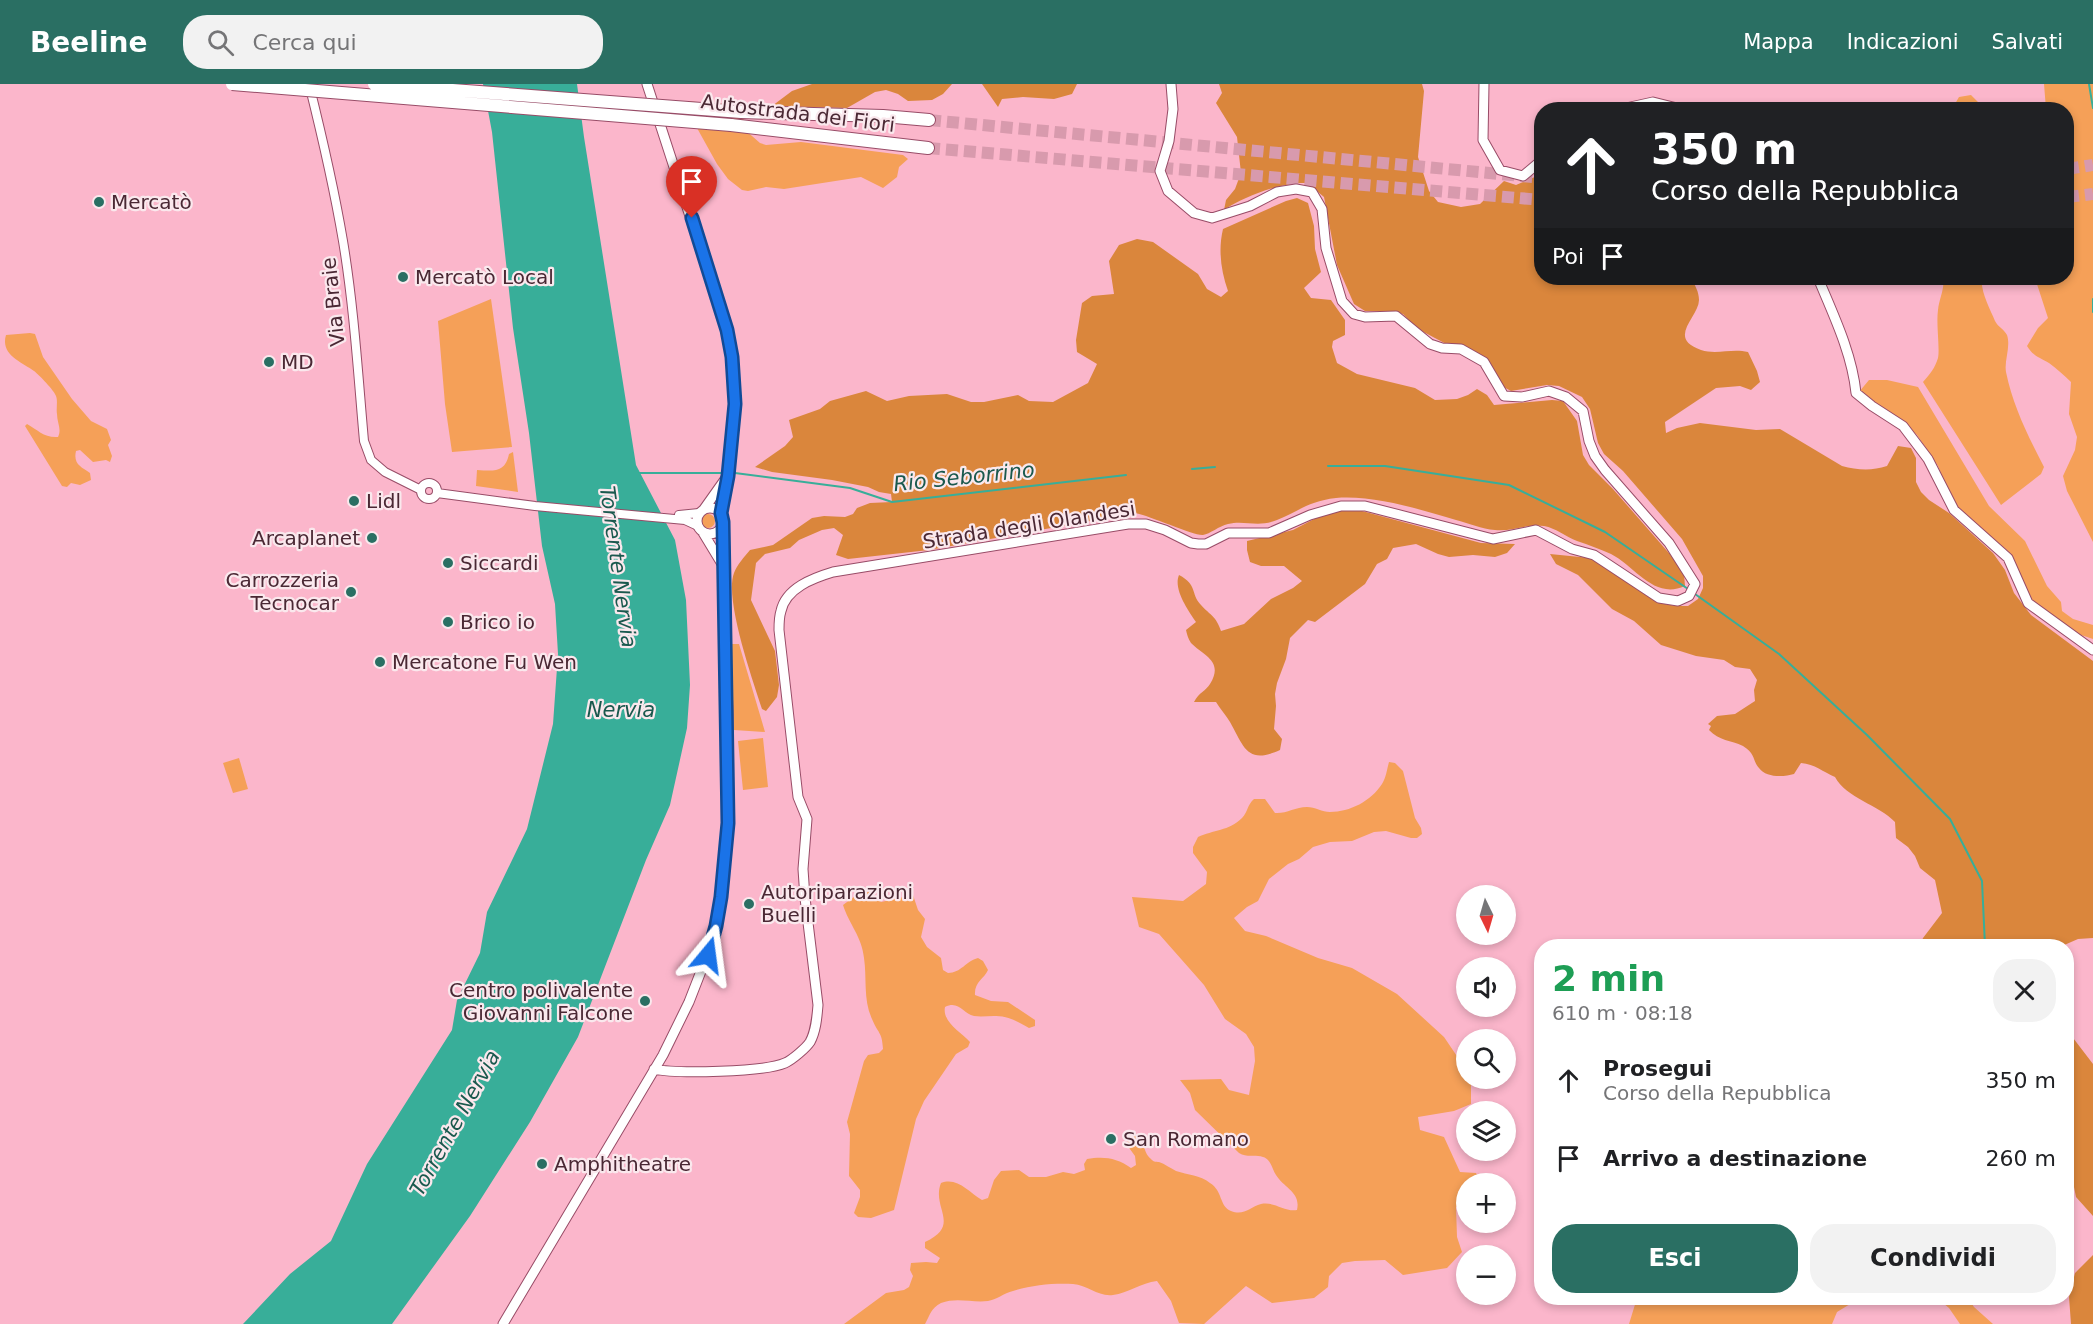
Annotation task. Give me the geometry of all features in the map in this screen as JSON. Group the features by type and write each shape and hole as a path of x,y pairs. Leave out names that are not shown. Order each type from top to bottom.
{"highway":[{"name":"Autostrada dei Fiori","path":"232,84 731,125 928,148"},
{"name":"Autostrada dei Fiori","path":"374,84 741,112 855,115 929,120"}],"main road":[{"path":"503,1324 654,1069 689,1002 708,955 721,897 728,823 728,715 723,518 721,513 728,476 735,404 732,357 727,330 647,84"},
{"name":"Strada degli Olandesi","path":"654,1069 677,1072 752,1069 785,1063 810,1042 819,1005 803,868 807,819 798,797 779,630 781,609 787,599 798,588 814,578 833,572 1128,524 1146,524 1165,530 1191,543 1206,544 1228,532 1269,533 1310,515 1341,506 1365,506 1493,539 1536,530 1572,549 1594,555 1659,598 1678,601 1689,596 1695,584 1669,543 1595,456 1589,441 1583,411 1566,397 1549,391 1522,397 1504,396 1484,362 1477,357 1461,349 1442,348 1430,344 1396,316 1365,317 1354,314 1342,301 1326,248 1322,209 1312,192 1296,189 1277,192 1250,206 1212,218 1194,213 1168,191 1160,171 1173,109 1171,84"},
{"path":"1484,84 1483,140 1500,170 1523,176 1534,167"},
{"path":"1821,285 1855,377 1856,393 1903,426 1928,459 1954,510 2008,558 2028,603 2093,650"},
{"path":"723,566 700,529 697,517 728,476"},
{"path":"701,511 715,508 721,513"},
{"path":"700,529 713,534 722,526"}],"street":[{"name":"Via Braie","path":"309,84 343,242 351,296 364,441 371,460 386,472 421,490 422,495 426,498 432,498 437,492 524,504 685,518"},
{"path":"685,518 701,511"},
{"path":"685,518 700,529"}],"shaded area":[{"path":"812,84 952,84 943,94 932,100 908,101 886,90 875,92 847,108 772,106 792,91"},
{"path":"982,84 1077,84 1072,94 1054,99 1023,97 1002,99 998,107"},
{"path":"1219,84 1422,84 1424,91 1418,157 1429,191 1438,202 1461,207 1480,204 1504,181 1516,185 1534,177 1534,285 1695,285 1698,291 1698,307 1687,327 1686,340 1701,350 1748,352 1760,382 1751,390 1740,386 1716,388 1665,422 1666,433 1700,423 1756,430 1780,429 1842,466 1859,469 1876,469 1887,466 1898,446 1911,448 1916,458 1916,482 1921,492 1949,513 1993,553 2005,570 2014,593 2031,615 2093,661 2093,938 2074,941 1923,939 1942,913 1935,880 1920,868 1908,847 1896,838 1895,822 1855,796 1835,777 1819,768 1801,763 1794,774 1780,776 1766,774 1759,768 1747,749 1709,730 1711,726 1708,724 1717,716 1735,714 1755,701 1754,690 1757,680 1750,669 1735,667 1724,660 1696,656 1661,645 1634,621 1612,609 1578,575 1556,564 1550,554 1590,558 1660,603 1676,606 1688,606 1698,599 1703,588 1703,576 1682,539 1623,471 1604,454 1598,443 1590,409 1582,397 1559,386 1547,385 1511,391 1500,385 1486,365 1416,328 1403,314 1390,311 1365,311 1354,304 1337,265 1324,197 1307,183 1286,185 1264,191 1224,210 1226,200 1235,189 1241,173 1237,137 1216,103 1222,93"},
{"path":"2044,84 2093,84 2093,542 2067,491 2063,476 2075,450 2077,437 2069,414 2071,382 2027,346 2038,328 2048,318 2037,285 2074,285 2074,102 2045,102"},
{"path":"1971,95 1978,102 1956,102 1959,97"},
{"path":"682,101 743,105 744,129 760,143 766,145 801,142 903,155 908,159 899,167 897,177 883,188 861,177 784,189 766,187 742,190 728,179 717,164"},
{"path":"1297,198 1308,203 1321,272 1304,288 1311,298 1331,300 1345,320 1345,335 1333,341 1332,347 1337,363 1357,374 1415,388 1435,400 1457,399 1477,389 1487,395 1494,405 1563,401 1577,421 1583,455 1589,465 1675,560 1684,574 1685,586 1664,589 1646,580 1611,554 1548,527 1538,525 1507,530 1490,529 1412,507 1366,499 1327,499 1270,522 1228,524 1203,535 1135,513 929,550 848,559 836,555 843,535 834,528 822,530 799,540 790,548 765,554 756,563 751,600 775,651 779,685 777,697 766,711 762,709 736,620 732,585 737,567 750,550 773,545 812,518 845,517 853,514 857,508 870,503 892,502 891,494 868,487 772,472 755,467 785,446 793,437 789,420 820,409 830,401 866,391 887,401 909,396 947,394 971,402 984,402 1018,395 1029,401 1053,402 1088,383 1097,364 1077,352 1076,340 1082,303 1092,296 1114,294 1109,261 1119,245 1137,239 1153,242 1198,274 1207,289 1221,297 1228,291 1221,260 1223,229"},
{"path":"1982,285 1996,323 2007,335 2006,372 2013,397 2044,467 2041,474 2001,505 1923,382 1932,371 1938,358 1938,316 1943,286"},
{"path":"491,299 512,447 452,452 445,404 438,321"},
{"path":"35,334 43,357 72,399 91,421 107,429 111,440 108,445 112,456 110,462 106,460 93,462 80,450 76,451 77,462 90,473 91,480 80,485 71,483 67,487 62,486 25,426 27,424 49,436 58,437 59,434 55,393 34,371 13,357 6,348 6,335"},
{"path":"1869,380 1887,380 1918,387 1989,506 2025,541 2047,586 2061,602 2062,611 2073,619 2093,625 2093,639 2066,626 2031,600 2010,553 1958,508 1938,466 1917,435 1859,392"},
{"path":"513,452 518,492 476,486 477,470 502,468 509,454"},
{"path":"1340,510 1362,511 1481,543 1515,544 1507,553 1495,557 1473,555 1449,557 1416,544 1393,548 1387,559 1377,564 1365,584 1315,622 1308,620 1290,638 1275,694 1274,729 1282,739 1280,750 1269,754 1253,754 1243,746 1216,702 1194,702 1210,684 1215,670 1211,660 1188,638 1186,630 1196,622 1180,593 1179,575 1189,582 1198,601 1215,619 1221,631 1244,624 1271,599 1302,581 1284,566 1261,566 1250,562 1247,541 1293,530 1318,517"},
{"path":"708,514 713,516 715,521 713,526 708,528 703,526 701,521 703,516"},
{"path":"730,644 739,644 765,732 734,730"},
{"path":"763,738 768,787 743,790 738,741"},
{"path":"239,758 248,789 233,793 223,763"},
{"path":"1389,762 1395,763 1403,771 1415,818 1422,834 1417,838 1411,838 1386,831 1374,832 1352,841 1330,842 1313,847 1269,879 1258,901 1234,918 1245,931 1266,936 1318,958 1352,968 1397,994 1444,1037 1456,1055 1456,1089 1471,1089 1471,1101 1456,1101 1454,1111 1418,1117 1420,1130 1444,1137 1460,1172 1476,1173 1456,1173 1456,1233 1460,1245 1456,1245 1456,1258 1447,1268 1403,1275 1385,1260 1342,1263 1329,1276 1328,1287 1314,1298 1272,1303 1246,1286 1204,1324 1179,1323 1171,1301 1157,1281 1113,1295 1073,1284 1035,1286 1010,1292 988,1301 953,1300 941,1303 933,1309 925,1324 844,1324 886,1293 909,1287 913,1276 910,1270 911,1263 937,1263 940,1258 925,1248 925,1242 936,1236 944,1222 939,1200 941,1183 953,1182 963,1186 982,1200 988,1198 994,1180 1001,1171 1019,1170 1029,1177 1046,1177 1063,1172 1074,1174 1085,1170 1084,1164 1087,1159 1099,1158 1115,1160 1131,1168 1136,1165 1135,1156 1127,1145 1128,1138 1133,1135 1140,1139 1153,1161 1176,1171 1202,1178 1214,1186 1224,1206 1231,1211 1243,1212 1266,1203 1297,1210 1297,1199 1279,1179 1266,1158 1239,1153 1195,1110 1190,1093 1180,1080 1221,1079 1229,1090 1249,1095 1255,1061 1254,1047 1246,1034 1225,1019 1204,985 1159,934 1139,927 1132,897 1183,901 1206,884 1207,872 1193,853 1198,837 1237,822 1244,816 1254,799 1265,799 1275,813 1307,807 1327,812 1345,810 1372,796 1384,779"},
{"path":"871,891 881,902 913,895 918,910 925,919 921,937 927,947 941,958 943,970 948,973 953,972 978,958 983,961 988,970 978,984 975,995 991,1001 1008,1002 1035,1020 1035,1026 1029,1028 1017,1021 999,1016 970,1015 954,1005 945,1007 949,1022 970,1042 968,1047 956,1054 924,1101 916,1119 894,1210 871,1218 858,1217 854,1213 860,1190 849,1176 850,1134 847,1122 864,1061 868,1055 879,1053 883,1049 881,1036 867,1004 863,950 843,905 855,896"},
{"path":"2074,1039 2093,1064 2093,1216 2076,1197 2074,1187"},
{"path":"2093,1255 2093,1324 2071,1324 2070,1305 2074,1305 2075,1273"},
{"path":"1635,1305 1848,1305 1837,1312 1832,1324 1629,1324"},
{"path":"1945,1305 1973,1305 1993,1324 1960,1324"}],"water":[{"path":"483,84 577,84 636,465 675,540 686,600 690,685 687,728 670,805 646,860 578,1037 530,1122 470,1216 392,1324 243,1324 290,1274 331,1241 367,1164 452,1030 457,1000 480,953 487,912 527,829 553,724 558,654 555,604 542,546 529,433 513,328 492,132"}],"waterway":[{"path":"2089,84 2093,108"},
{"path":"2093,299 2093,312"},
{"name":"Rio Seborrino","path":"1328,466 1385,466 1509,485 1605,532 1688,589"},
{"name":"Rio Seborrino","path":"1192,469 1215,467"},
{"path":"639,473 721,473"},
{"name":"Rio Seborrino","path":"735,473 850,488 892,502 1126,475"},
{"path":"1695,594 1779,654 1867,735 1950,819 1982,881 1985,939"}],"tunnel":[{"path":"929,120 1534,177"},
{"path":"928,148 1534,199"},
{"path":"2074,168 2093,165"},
{"path":"2074,196 2093,194"}],"place":[{"name":"Mercatò","path":"99,202"},
{"name":"Mercatò Local","path":"403,277"},
{"name":"MD","path":"269,362"},
{"name":"Lidl","path":"354,501"},
{"name":"Arcaplanet","path":"372,538"},
{"name":"Siccardi","path":"448,563"},
{"name":"Carrozzeria Tecnocar","path":"351,592"},
{"name":"Brico io","path":"448,622"},
{"name":"Mercatone Fu Wen","path":"380,662"},
{"name":"Autoriparazioni Buelli","path":"749,904"},
{"name":"Centro polivalente Giovanni Falcone","path":"645,1001"},
{"name":"San Romano","path":"1111,1139"},
{"name":"Amphitheatre","path":"542,1164"}],"route":[{"path":"692,218 727,330 732,357 735,404 728,476 721,513 723,518 728,715 728,823 721,897 708,955"}],"water label":[{"name":"Torrente Nervia","path":"618,567"},
{"name":"Nervia","path":"621,710"},
{"name":"Torrente Nervia","path":"455,1123"}]}
